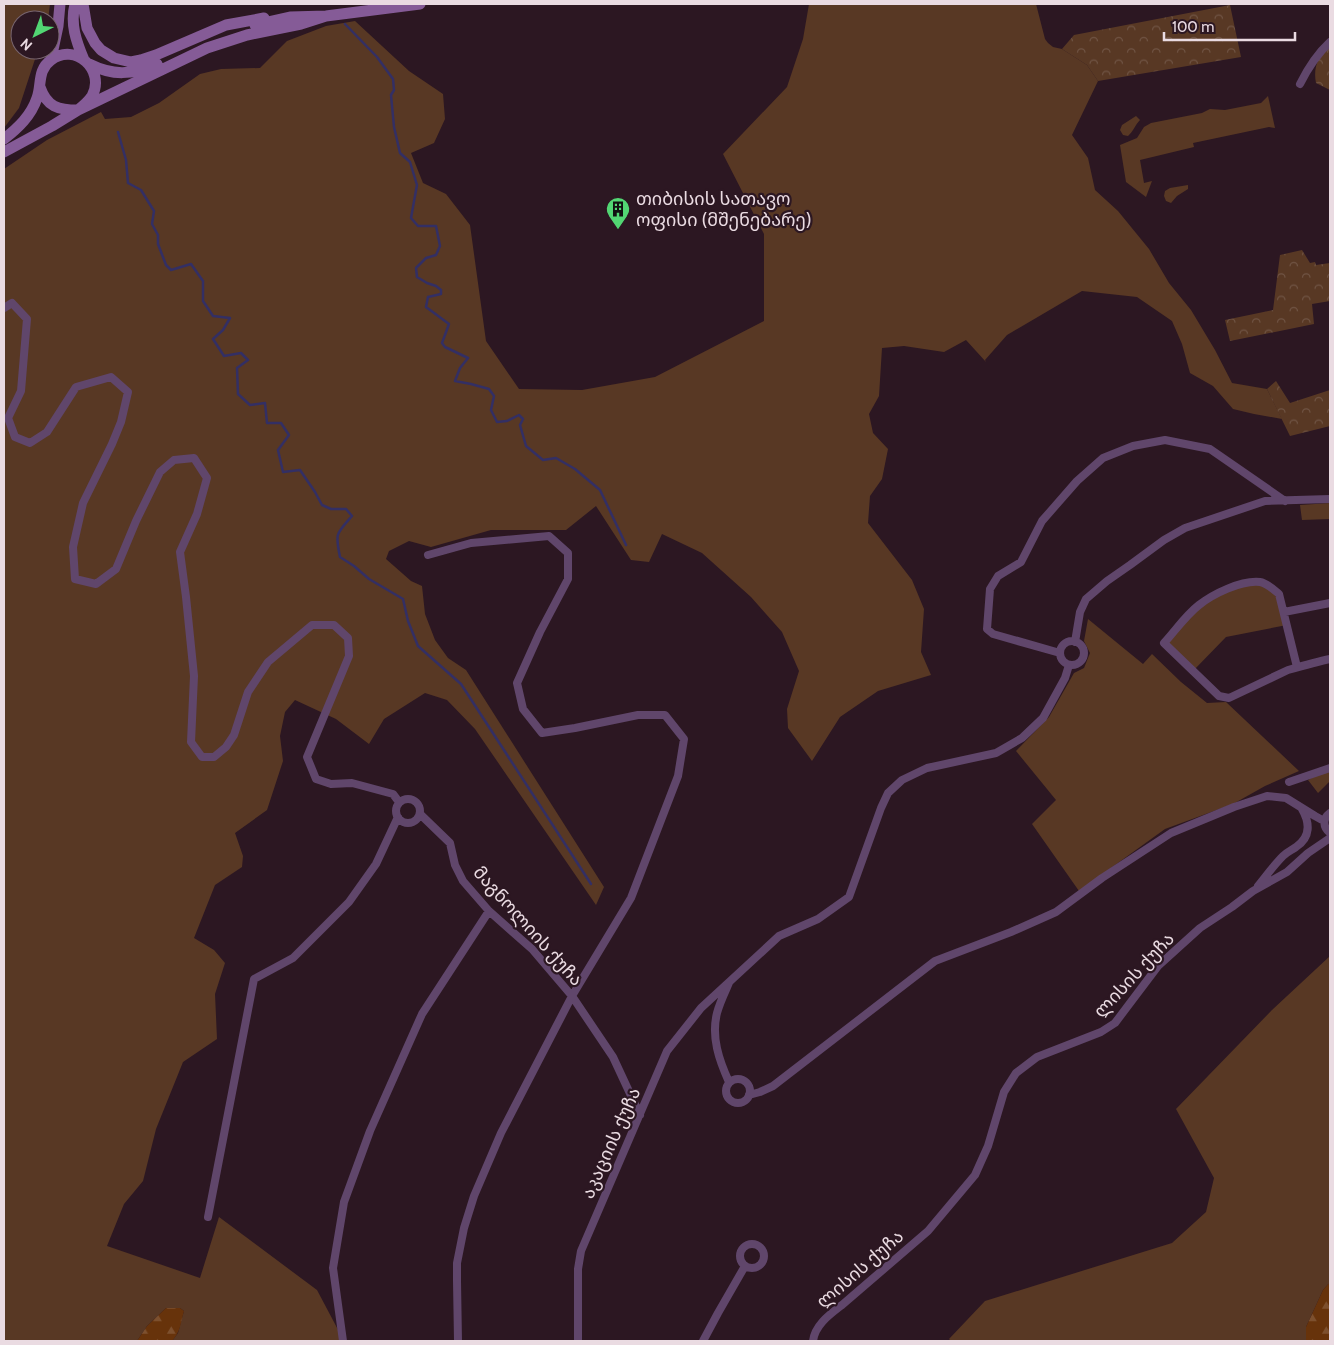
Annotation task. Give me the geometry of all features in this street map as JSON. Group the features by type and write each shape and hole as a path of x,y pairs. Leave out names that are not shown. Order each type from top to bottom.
{"main road":[{"path":"40,87 48,102 63,110 78,110 91,98 95,90 94,72 74,35 75,4"},
{"path":"83,4 87,28 95,43 107,55 131,62 156,55 226,25 253,19 326,16 420,4"},
{"path":"4,152 78,110 223,42 326,16"},
{"path":"60,55 77,55 102,70 116,73 130,72 142,70 233,31 290,17"},
{"path":"4,139 24,122 33,107 40,87 42,72 50,60"}],"street":[{"path":"1300,84 1314,60 1330,42"},
{"path":"4,308 12,303 27,319 21,391 8,418 15,437 30,443 47,432 76,387 110,377 128,392 121,422 83,503 73,547 75,579 96,584 116,569 136,520 160,472 174,460 194,458 207,478 196,514 180,552 194,676 191,742 202,756 214,757 226,747 234,735 248,692 268,662 312,625 334,625 348,638 349,656 306,757 316,779 331,784 352,783 393,794 399,802"},
{"path":"1060,653 993,634 987,629 990,589 998,576 1020,562 1042,521 1076,481 1103,458 1133,446 1165,440 1210,449 1285,501"},
{"path":"1075,642 1080,612 1086,599 1107,581 1164,540 1185,528 1265,501 1330,499"},
{"path":"428,555 471,543 548,536 568,553 568,579 540,632 517,682 522,709 542,733 638,715 665,715 684,739 678,776 631,898 572,996 502,1133 474,1196 464,1228 457,1263 458,1341"},
{"path":"1297,667 1279,594 1261,582 1247,582 1222,591 1198,606 1164,643 1220,696 1225,698 1229,698 1288,670 1330,659"},
{"path":"1284,612 1330,603"},
{"path":"1066,642 1075,642 1081,645 1084,655 1076,665 1069,665 1062,660 1061,649 1066,642"},
{"path":"729,1082 720,1062 715,1031 717,1013 730,981 779,936 818,919 849,897 888,793 902,780 927,768 996,753 1022,738 1043,718 1065,678 1069,665"},
{"path":"1289,782 1330,768"},
{"path":"749,1095 750,1088 744,1080 738,1078 727,1085 726,1093 733,1102 741,1102 749,1095 773,1086 935,961 1011,932 1056,912 1102,878 1171,833 1234,807 1267,796 1286,798 1324,821"},
{"path":"406,798 414,800 420,806 420,814 416,821 408,823 400,820 396,809 399,802 406,798"},
{"name":"ლისის ქუჩა","path":"1253,891 1283,856 1305,838 1308,824 1301,806"},
{"path":"1330,813 1324,821 1325,828 1330,833"},
{"name":"მაგნოლიის ქუჩა","path":"420,814 450,843 455,865 463,881 489,911 532,949 572,996 613,1057 640,1115"},
{"path":"208,1217 254,979 293,958 349,902 376,864 398,817"},
{"name":"ლისის ქუჩა","path":"812,1341 825,1319 928,1231 975,1175 988,1146 1004,1092 1016,1073 1037,1057 1101,1032 1115,1023 1158,966 1200,928 1253,891 1287,872 1308,853 1330,838"},
{"path":"344,1341 333,1268 344,1202 370,1131 422,1014 489,911"},
{"name":"აკაციის ქუჩა","path":"578,1341 578,1269 581,1251 667,1051 700,1008 730,981"},
{"path":"704,1341 745,1266"}],"green space":[{"path":"4,4 50,4 49,10 10,10 10,60 35,60 19,108 4,128"},
{"path":"809,4 1036,4 1045,39 1048,43 1053,47 1062,49 1087,65 1098,81 1072,135 1088,158 1095,190 1118,211 1149,249 1169,283 1191,310 1232,383 1267,389 1282,419 1233,409 1213,386 1190,373 1182,344 1172,321 1137,297 1082,291 1007,335 985,360 986,362 966,340 944,352 904,346 882,348 879,396 869,414 873,433 888,449 882,479 870,496 868,523 912,580 924,609 921,652 931,675 878,691 840,717 812,761 788,728 787,709 799,671 782,632 751,597 702,553 662,534 649,562 631,560 596,506 566,530 491,530 431,547 409,541 389,551 386,559 411,581 422,586 425,614 435,640 448,658 466,670 604,887 596,905 475,729 447,700 425,693 384,719 369,744 336,719 295,700 285,712 280,736 283,761 267,810 235,833 243,856 242,867 215,885 194,938 214,950 225,963 215,994 217,1039 183,1062 156,1129 143,1181 124,1204 107,1246 200,1278 219,1217 317,1290 344,1341 172,1341 178,1333 184,1311 180,1308 166,1308 147,1326 137,1341 4,1341 4,169 47,140 101,112 105,119 131,117 159,103 200,74 221,69 260,68 287,41 326,26 355,21 409,71 443,94 445,119 434,143 411,153 423,183 446,194 470,225 486,341 519,389 582,390 655,377 764,321 764,234 723,154 787,87 803,39"},
{"path":"1230,5 1241,57 1098,81 1087,65 1062,49 1074,35"},
{"path":"1330,46 1330,90 1316,83 1315,72 1317,62"},
{"path":"1268,96 1275,128 1269,127 1193,143 1194,147 1140,160 1144,183 1152,181 1146,197 1126,182 1120,145 1137,138 1144,127 1151,123 1202,113 1210,109 1225,110 1261,103"},
{"path":"1136,116 1140,120 1128,136 1123,135 1120,130 1122,125"},
{"path":"1188,185 1188,189 1177,196 1171,203 1166,201 1165,191 1170,188"},
{"path":"1302,250 1310,263 1315,262 1316,265 1330,263 1330,301 1312,304 1314,324 1230,341 1225,320 1273,310 1280,255"},
{"path":"1276,381 1290,403 1330,390 1330,426 1290,436 1267,389"},
{"path":"1330,503 1330,519 1302,520 1300,505"},
{"path":"1261,582 1279,594 1287,625 1226,637 1193,671 1164,643 1198,606 1222,591"},
{"path":"1088,619 1143,664 1152,654 1181,682 1207,703 1226,702 1299,771 1265,786 1233,804 1165,829 1079,891 1032,824 1056,800 1016,751 1049,717 1074,673 1084,668 1090,653 1084,641"},
{"path":"1330,768 1330,781 1318,793 1308,780"},
{"path":"1330,956 1330,1282 1323,1290 1306,1327 1306,1341 951,1341 949,1339 985,1301 1172,1243 1206,1212 1214,1178 1176,1109 1272,1010"},
{"path":"1330,1282 1330,1341 1306,1341 1306,1327 1323,1290"},
{"path":"166,1308 180,1308 184,1311 179,1331 175,1338 172,1341 137,1341 147,1326"}],"waterway":[{"path":"345,24 377,57 393,79 394,90 391,95 394,127 400,153 410,162 417,185 411,218 418,226 436,226 440,246 436,255 426,258 416,268 417,277 441,290 441,294 428,297 426,307 449,324 442,343 445,347 468,358 460,368 455,381 489,389 494,396 491,410 497,422 507,421 519,415 523,419 520,425 526,446 543,460 556,458 575,469 600,490 626,545"},
{"path":"118,132 126,160 128,183 141,190 154,211 152,224 158,235 158,244 166,265 171,270 191,264 203,281 203,301 213,316 230,318 223,330 213,339 224,356 241,353 248,360 237,368 238,394 250,405 265,403 267,423 281,423 289,435 278,450 283,472 300,470 322,505 331,509 346,509 352,516 338,534 340,557 369,579 403,599 408,621 418,646 461,684 591,884"}],"place":[{"name":"თიბისის სათავო ოფისი (მშენებარე)","path":"618,230"}]}
